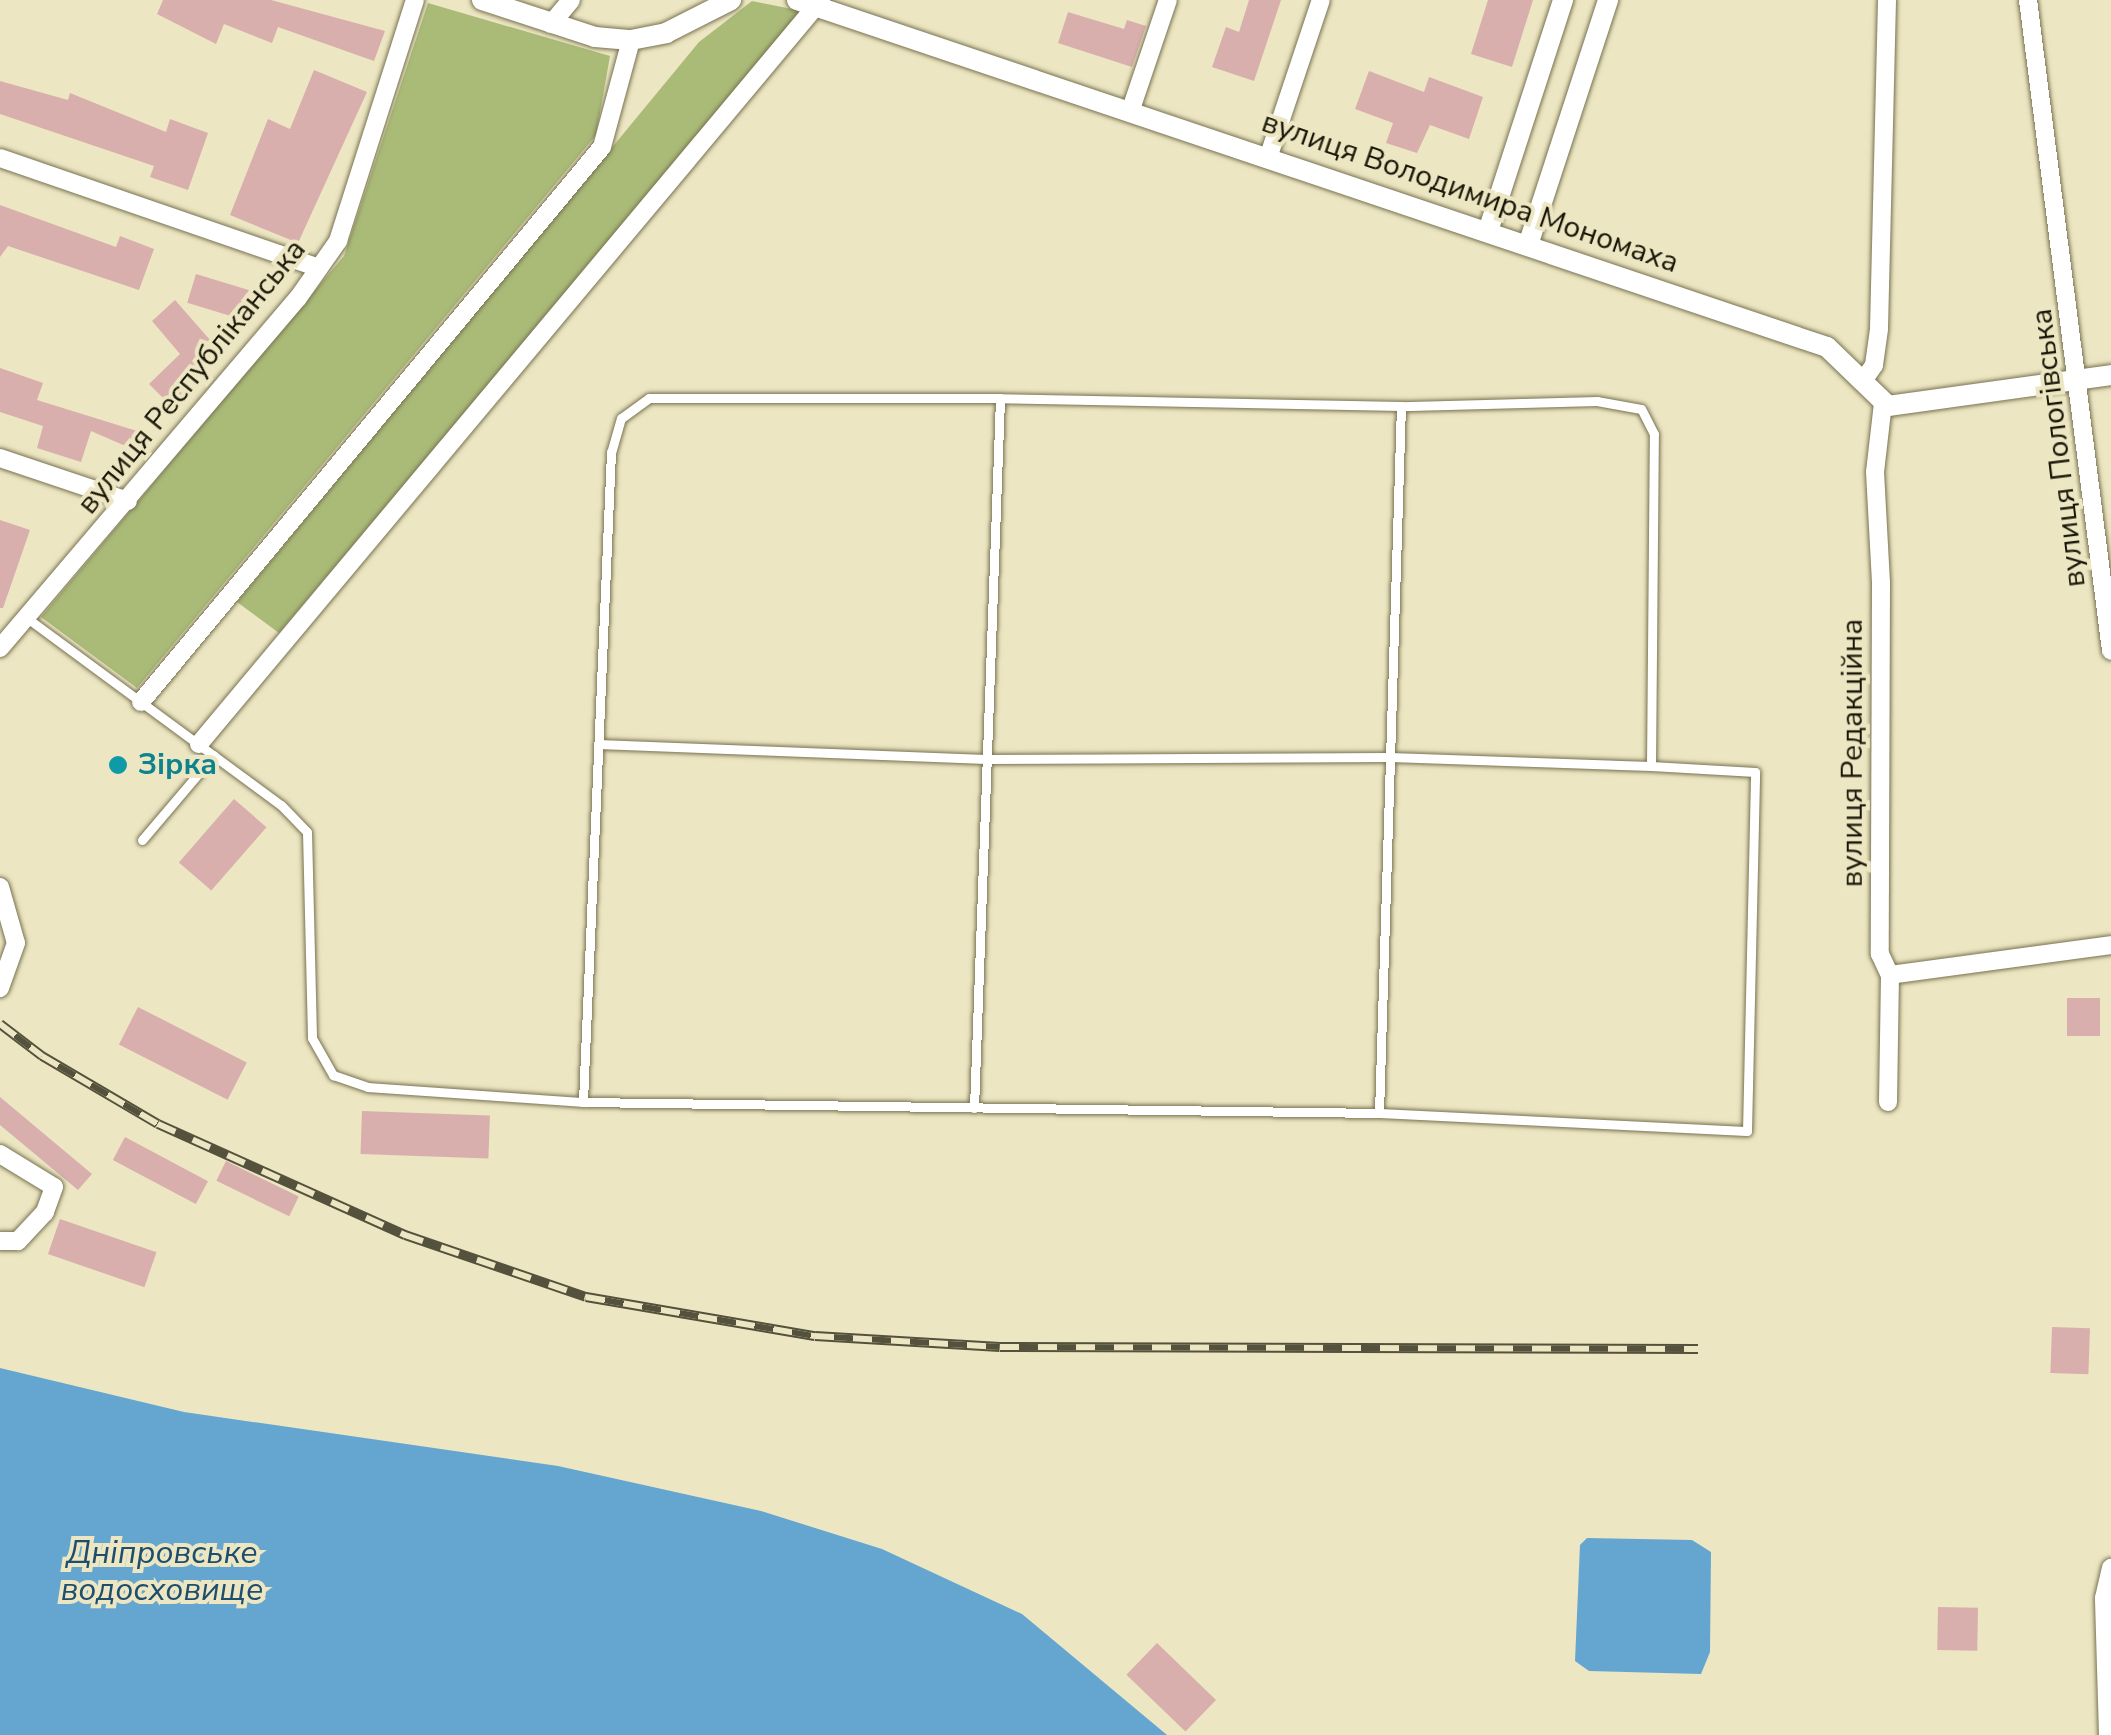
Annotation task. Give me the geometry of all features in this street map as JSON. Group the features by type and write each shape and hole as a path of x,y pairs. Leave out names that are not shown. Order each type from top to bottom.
{"street":[{"name":"вулиця Республіканська","path":"0,648 14,625 128,501 338,240 415,0"},
{"path":"482,0 550,24 632,40 666,33 732,0"},
{"path":"550,24 571,0"},
{"path":"1131,108 1168,0"},
{"path":"1270,156 1321,0"},
{"path":"1489,228 1563,0"},
{"path":"1530,242 1608,0"},
{"path":"1865,378 1875,360 1879,328 1887,0"},
{"name":"вулиця Пологівська","path":"2028,0 2080,380 2111,652"},
{"path":"206,750 811,2"},
{"name":"вулиця Володимира Мономаха","path":"811,2 1489,228 1827,347 1865,378 1883,404"},
{"path":"141,702 602,147 632,40"},
{"path":"0,158 319,268"},
{"path":"1883,404 1896,408 2111,375"},
{"name":"вулиця Редакційна","path":"1883,404 1875,434 1880,954 1890,976 1888,1102"},
{"path":"0,458 128,501"},
{"path":"0,887 16,943 0,988"},
{"path":"1890,976 2111,946"},
{"path":"0,1154 54,1187 46,1212 18,1240 0,1241"},
{"path":"2108,1735 2104,1598 2111,1568"}],"lane":[{"path":"583,1102 611,452 621,418 649,398 1000,398 1401,406 1597,401 1641,409 1654,434 1651,766"},
{"path":"974,1108 1000,398"},
{"path":"1379,1113 1401,406"},
{"path":"14,625 141,702 306,832 312,1038 333,1075 368,1086 583,1102 1379,1113 1747,1132 1754,772 1390,757 986,759 598,744"},
{"path":"142,840 206,750"}],"green space":[{"path":"752,1 802,11 279,633 237,602 699,42"},
{"path":"428,3 610,56 596,135 137,688 41,617 344,256"}],"water":[{"name":"Дніпровське водосховище","path":"0,1368 184,1412 558,1466 761,1511 882,1549 1022,1614 1167,1735 0,1735"},
{"path":"1587,1538 1692,1540 1711,1552 1710,1652 1701,1674 1589,1671 1575,1661 1580,1545"}],"building":[{"path":"163,0 271,0 385,31 374,61 278,27 272,43 224,24 216,44 157,14"},
{"path":"1249,0 1281,0 1254,81 1212,67 1226,27 1239,32"},
{"path":"1488,0 1533,0 1512,67 1471,54"},
{"path":"1068,12 1124,29 1127,20 1146,26 1132,67 1058,43"},
{"path":"314,70 367,92 298,243 230,215 268,119 290,129"},
{"path":"1369,71 1424,92 1429,77 1483,97 1469,139 1430,125 1417,153 1386,143 1393,123 1355,109"},
{"path":"0,81 68,100 70,93 166,132 170,119 208,133 188,190 150,177 154,166 0,114"},
{"path":"0,205 116,247 120,236 154,249 139,290 8,246 0,257"},
{"path":"196,274 254,292 246,321 187,303"},
{"path":"175,300 218,349 175,386 184,395 172,407 149,384 180,354 152,321"},
{"path":"0,368 43,383 37,400 137,431 130,448 91,431 81,462 37,448 43,426 0,412"},
{"path":"0,520 30,530 3,608 0,608"},
{"path":"234,799 266,827 211,891 179,862"},
{"path":"2067,998 2100,998 2100,1036 2067,1036"},
{"path":"138,1007 247,1062 228,1100 119,1044"},
{"path":"0,1097 92,1174 78,1190 0,1125"},
{"path":"362,1111 490,1115 488,1158 360,1154"},
{"path":"125,1137 208,1181 196,1204 113,1160"},
{"path":"226,1161 299,1197 289,1216 216,1181"},
{"path":"60,1219 156,1252 144,1287 48,1254"},
{"path":"2052,1327 2090,1328 2088,1374 2050,1373"},
{"path":"1938,1607 1978,1608 1977,1651 1937,1650"},
{"path":"1157,1643 1216,1700 1185,1732 1126,1675"}],"railway":[{"path":"0,1024 42,1056 158,1124 405,1235 586,1297 815,1336 1000,1347 1698,1349"}],"place":[{"name":"Зірка","path":"118,765"}]}
